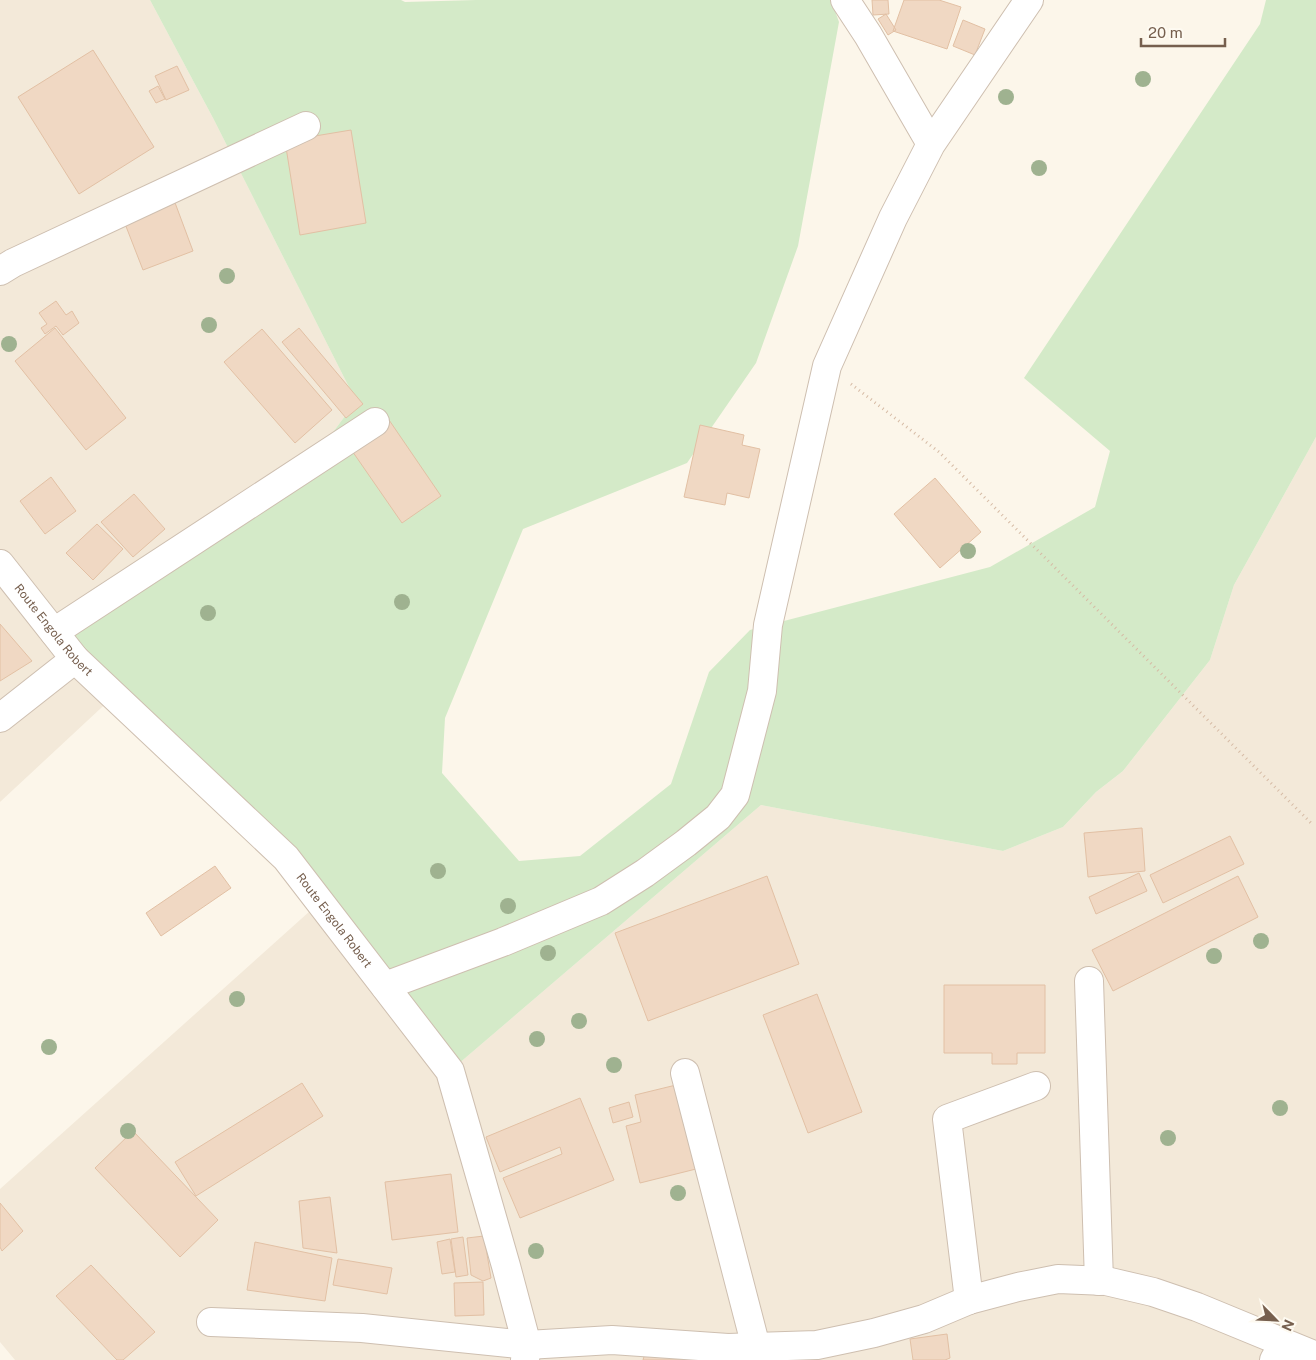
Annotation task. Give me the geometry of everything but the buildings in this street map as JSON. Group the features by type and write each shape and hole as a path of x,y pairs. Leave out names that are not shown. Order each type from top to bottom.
{"street":[{"path":"846,0 931,144"},
{"path":"385,986 503,942 601,901 646,873 686,843 718,817 734,795 762,690 768,625 827,366 893,218 931,144 1029,0"},
{"path":"0,271 306,126"},
{"path":"54,632 375,422"},
{"name":"Route Engola Robert","path":"0,564 75,659 286,858 450,1071 506,1266 526,1353"},
{"path":"0,718 75,659"},
{"path":"1089,981 1100,1281"},
{"path":"685,1073 756,1347"},
{"path":"969,1300 947,1120 1036,1086"},
{"path":"211,1322 362,1328 526,1353 612,1340 728,1348 816,1346 924,1319 969,1300 1058,1279 1100,1281 1153,1292 1197,1306 1279,1351 1316,1356"}],"path":[{"path":"827,366 939,452 1311,822"}],"shaded area":[{"path":"0,0 150,0 213,118 356,401 300,477 115,695 0,802"},
{"path":"1316,437 1316,1360 15,1360 0,1342 0,1189 320,902 450,1071 761,805 1003,851 1063,827 1096,792 1123,771 1210,660 1234,585"}],"green space":[{"path":"150,0 401,0 405,2 476,0 831,0 839,22 798,246 756,363 687,463 523,529 445,718 442,773 519,861 580,856 671,784 709,672 750,630 990,567 1095,507 1110,451 1024,378 1260,24 1266,0 1316,0 1316,437 1234,585 1210,660 1123,771 1096,792 1063,827 1003,851 761,805 450,1071 286,858 60,633 300,477 356,401 213,118"}]}
